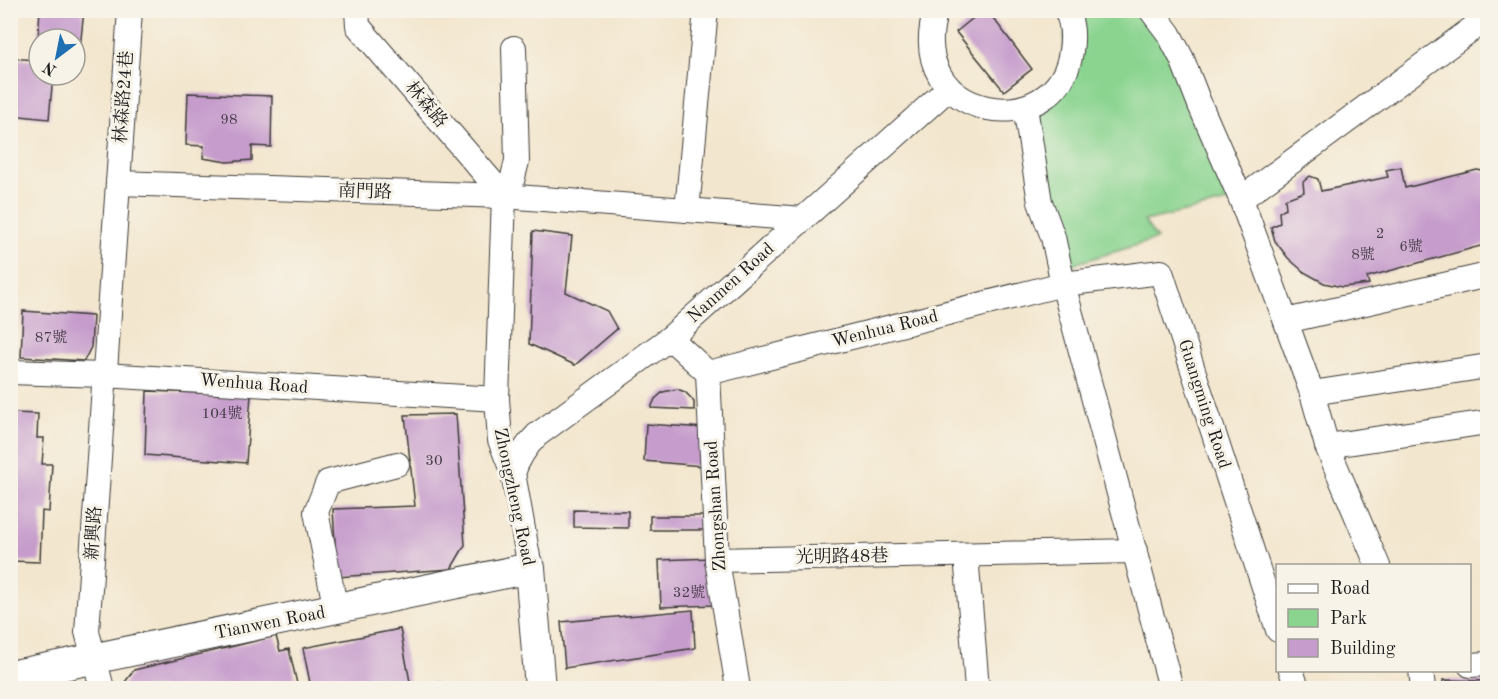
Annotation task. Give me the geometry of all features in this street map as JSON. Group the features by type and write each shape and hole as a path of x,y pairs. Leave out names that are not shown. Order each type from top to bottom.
{"main road":[{"name":"Tianwen Road","path":"10,676 530,568"},
{"name":"Zhongzheng Road","path":"530,568 540,688"}],"street":[{"name":"林森路24巷","path":"118,183 130,10"},
{"name":"林森路","path":"357,10 358,26 504,196"},
{"path":"687,210 706,10"},
{"path":"936,10 931,26 930,43 939,74 949,88 962,98 977,106 993,110 1009,110 1025,106 1045,96 1060,80 1070,59 1073,37 1066,10"},
{"path":"1151,10 1169,34 1182,59 1196,97 1241,199 1312,393 1327,446 1377,564"},
{"path":"1241,199 1480,21"},
{"name":"Zhongzheng Road","path":"514,48 517,161 512,181 504,196 496,399 500,440 513,473 530,568"},
{"name":"Nanmen Road","path":"513,473 526,447 537,435 670,338 949,88"},
{"path":"1025,106 1040,201 1053,237 1063,284 1171,688"},
{"name":"南門路","path":"118,183 504,196 803,219"},
{"path":"104,375 118,183"},
{"name":"Guangming Road","path":"1063,284 1161,272 1276,624"},
{"path":"1286,321 1488,275"},
{"name":"Wenhua Road","path":"708,373 1063,284"},
{"path":"670,338 708,373"},
{"path":"1312,393 1488,366"},
{"name":"Wenhua Road","path":"10,372 104,375 496,399"},
{"name":"Zhongshan Road","path":"708,373 717,560 738,688"},
{"name":"新興路","path":"102,688 87,632 104,375"},
{"path":"1327,446 1488,422"},
{"path":"336,610 316,512 328,482 398,464"},
{"name":"光明路48巷","path":"717,560 1135,551"},
{"path":"966,555 977,688"},
{"path":"1471,665 1488,664"},
{"path":"1292,672 1297,688"},
{"path":"1421,672 1423,688"}],"green space":[{"path":"1067,11 1150,11 1241,199 1144,221 1157,239 1067,266 1027,100 1061,76"}],"building":[{"path":"40,10 84,10 82,27 39,27"},
{"path":"983,10 987,10 1032,69 1004,91 956,32"},
{"path":"10,58 27,59 27,87 52,87 49,119 10,115"},
{"path":"188,93 272,96 271,147 252,146 252,160 227,162 203,158 204,146 186,145"},
{"path":"1401,167 1405,188 1477,170 1488,172 1488,244 1367,277 1369,284 1342,287 1324,283 1304,272 1288,258 1275,241 1271,227 1280,223 1279,212 1286,208 1285,199 1304,192 1303,182 1310,176 1318,179 1321,191 1388,177 1386,170"},
{"path":"533,231 572,236 566,292 607,311 617,329 575,365 529,344"},
{"path":"23,311 93,316 91,347 84,361 21,357"},
{"path":"677,389 685,392 691,398 694,402 694,410 651,408 655,399 663,392"},
{"path":"147,391 251,395 246,463 145,455"},
{"path":"10,406 13,406 13,413 38,414 37,438 44,438 42,464 52,464 49,512 42,511 40,562 10,561"},
{"path":"456,414 465,545 451,569 337,577 333,509 415,506 405,415"},
{"path":"646,424 704,428 702,466 644,461"},
{"path":"574,510 628,511 628,528 574,527"},
{"path":"650,516 704,516 704,530 650,530"},
{"path":"712,558 714,605 661,607 659,560"},
{"path":"693,610 695,648 565,668 561,622"},
{"path":"400,629 411,687 435,682 436,688 311,688 303,648"},
{"path":"276,636 280,651 289,649 298,688 122,688 134,670"},
{"path":"1443,680 1488,681 1488,688 1443,688"}]}
